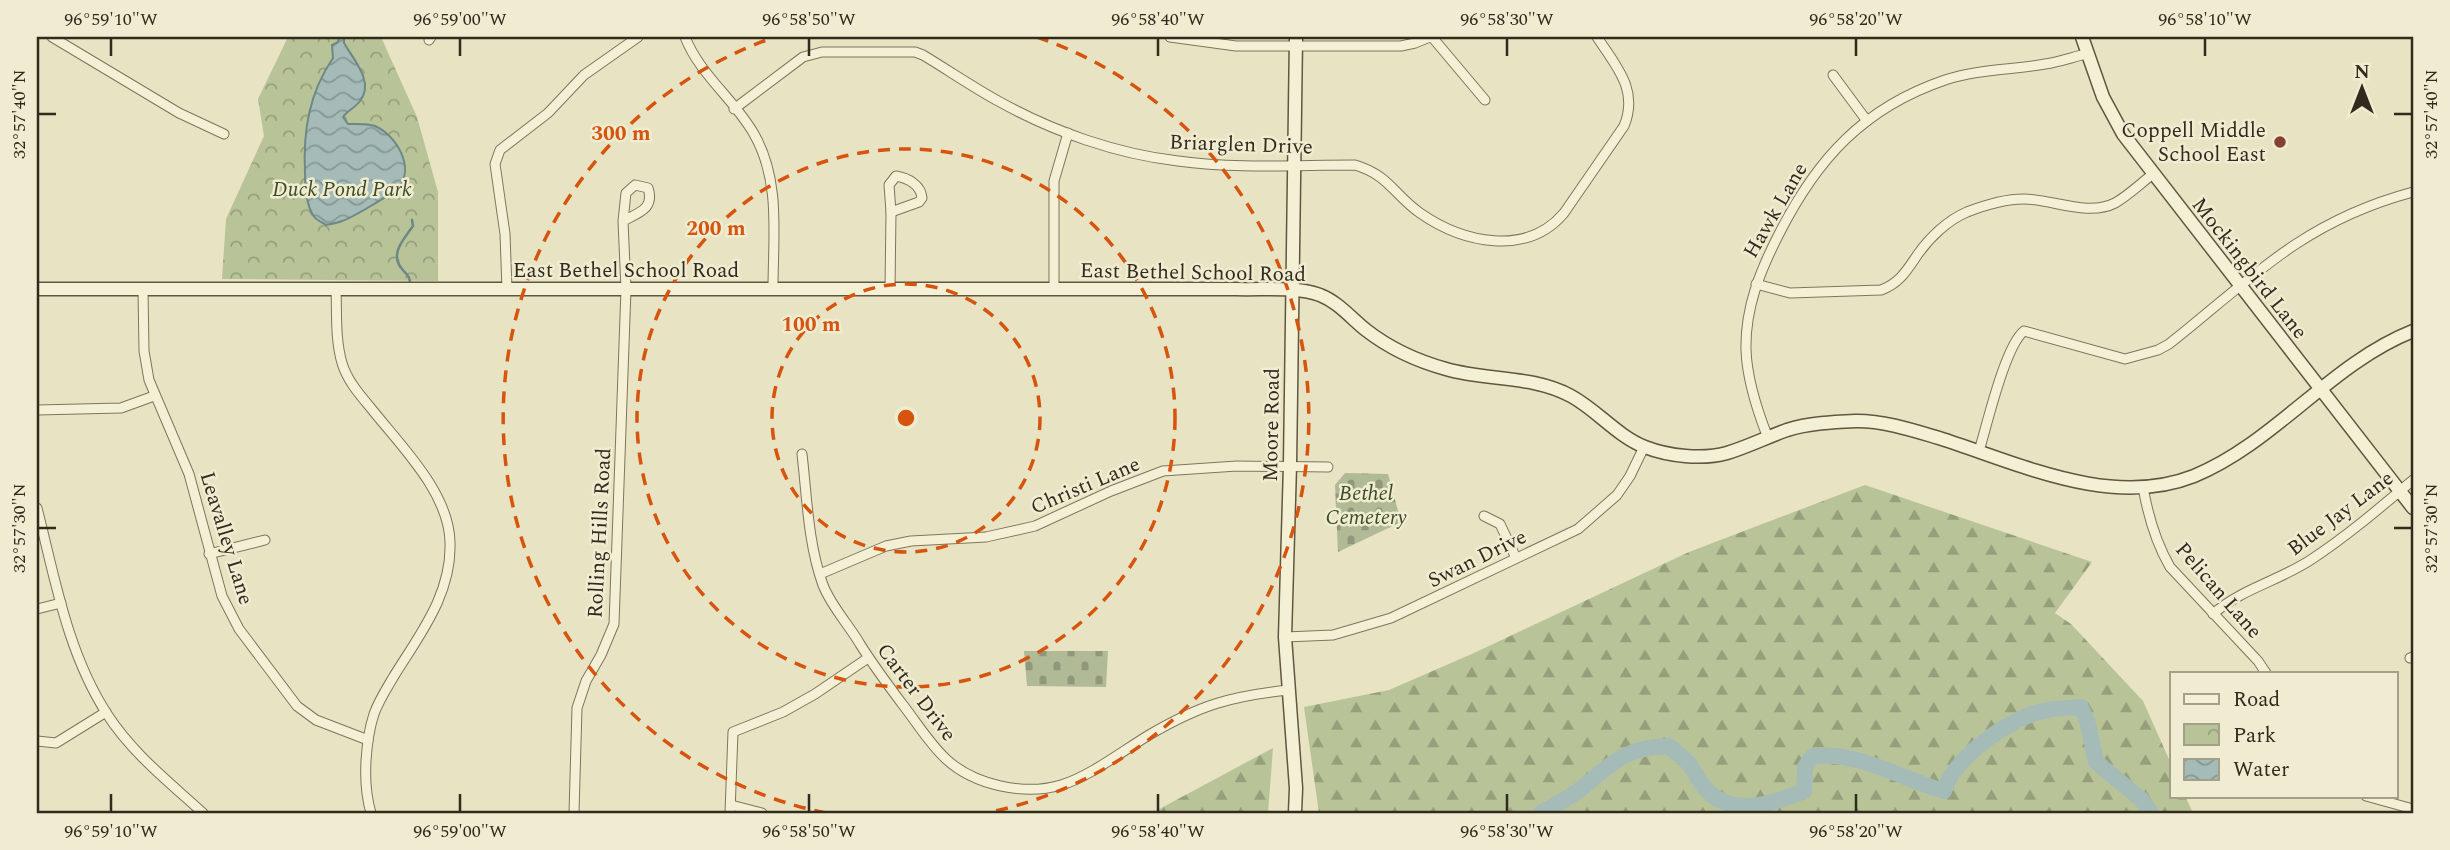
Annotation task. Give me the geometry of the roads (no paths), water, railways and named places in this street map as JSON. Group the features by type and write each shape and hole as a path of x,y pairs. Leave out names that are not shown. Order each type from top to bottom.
{"street":[{"path":"52,37 179,113 223,134"},
{"path":"507,289 504,221 495,163 500,150 548,113 584,75 625,40 638,37"},
{"path":"685,37 692,54 753,133 767,163 772,183 773,289"},
{"path":"1170,37 1236,46 1296,41 1401,46 1431,37 1485,100"},
{"name":"Briarglen Drive","path":"734,109 803,57 822,52 915,52 1000,102 1068,133 1111,147 1175,161 1355,165 1384,178 1423,215 1456,233 1480,239 1527,240 1553,226 1624,126 1630,106 1627,83 1597,37"},
{"name":"Mockingbird Lane","path":"2082,37 2103,97 2117,123 2153,174 2413,508"},
{"name":"Moore Road","path":"1295,813 1296,788 1285,637 1296,41"},
{"name":"Hawk Lane","path":"1768,438 1758,412 1746,352 1751,306 1761,269 1798,197 1818,168 1846,137 1907,96 1947,80 1993,70 2046,64 2086,54"},
{"path":"1833,75 1867,121"},
{"path":"1054,289 1054,181 1068,133"},
{"path":"1756,284 1790,293 1881,290 1894,285 1905,275 1920,251 1933,237 1965,213 1999,201 2024,199 2086,208 2114,204 2153,174"},
{"path":"890,289 889,184 896,176 916,184 921,192 921,200 891,212"},
{"path":"1979,451 2002,375 2017,336 2024,331 2125,359 2158,350 2295,245 2364,209 2413,192"},
{"name":"Rolling Hills Road","path":"574,813 577,708 586,681 614,624 626,289 622,221"},
{"name":"East Bethel School Road","path":"37,289 1293,291 1321,295 1385,343 1420,361 1478,376 1549,385 1574,397 1631,441 1644,447 1678,455 1724,454 1790,429 1866,421 1898,426 2076,482 2125,488 2190,477 2217,466 2243,449 2341,372 2395,338 2413,331"},
{"name":"Leavalley Lane","path":"143,289 144,351 153,396 189,474 222,596 239,629 297,706 316,720 368,740"},
{"path":"337,289 338,343 342,364 352,385 432,486 443,508 451,538 448,579 437,605 382,695 374,713 368,740 366,780 371,813"},
{"path":"37,410 121,408 153,396"},
{"name":"Swan Drive","path":"1285,637 1333,635 1378,622 1578,529 1617,495 1644,447"},
{"name":"Carter Drive","path":"802,454 810,532 823,587 868,658 932,743 948,760 970,775 1009,787 1062,785 1211,703 1289,690"},
{"name":"Christi Lane","path":"820,574 886,546 911,541 986,537 1035,526 1111,491 1163,471 1202,467 1328,467"},
{"name":"Blue Jay Lane","path":"2213,614 2225,604 2312,559 2413,480"},
{"name":"Pelican Lane","path":"2143,487 2150,524 2170,567 2265,672"},
{"path":"37,508 71,640 84,673 106,712 147,762 203,813"},
{"path":"1484,516 1500,524 1516,558"},
{"path":"209,554 265,540"},
{"path":"37,609 61,603"},
{"path":"762,813 731,809 733,732 783,712 868,658"},
{"path":"37,741 56,743 106,712"},
{"path":"2373,798 2413,809"}],"water":[{"path":"339,37 344,37 344,43 361,71 365,86 360,101 343,117 348,124 372,125 383,130 401,153 405,171 398,188 388,195 346,219 326,225 314,217 307,200 305,142 313,99 333,58 332,45 338,42"}],"waterway":[{"path":"410,284 409,277 398,263 397,252 413,226 412,220"},
{"path":"1541,813 1574,794 1628,754 1669,746 1689,764 1702,784 1715,797 1739,806 1765,804 1804,791 1805,767 1813,756 1863,762 1944,791 1959,766 1984,741 1999,731 2029,715 2081,707 2088,724 2096,762 2141,799 2151,813"}],"place":[{"name":"Coppell Middle School East","path":"2280,142"}],"park label":[{"name":"Duck Pond Park","path":"342,189"},
{"name":"Bethel Cemetery","path":"1366,505"}]}
